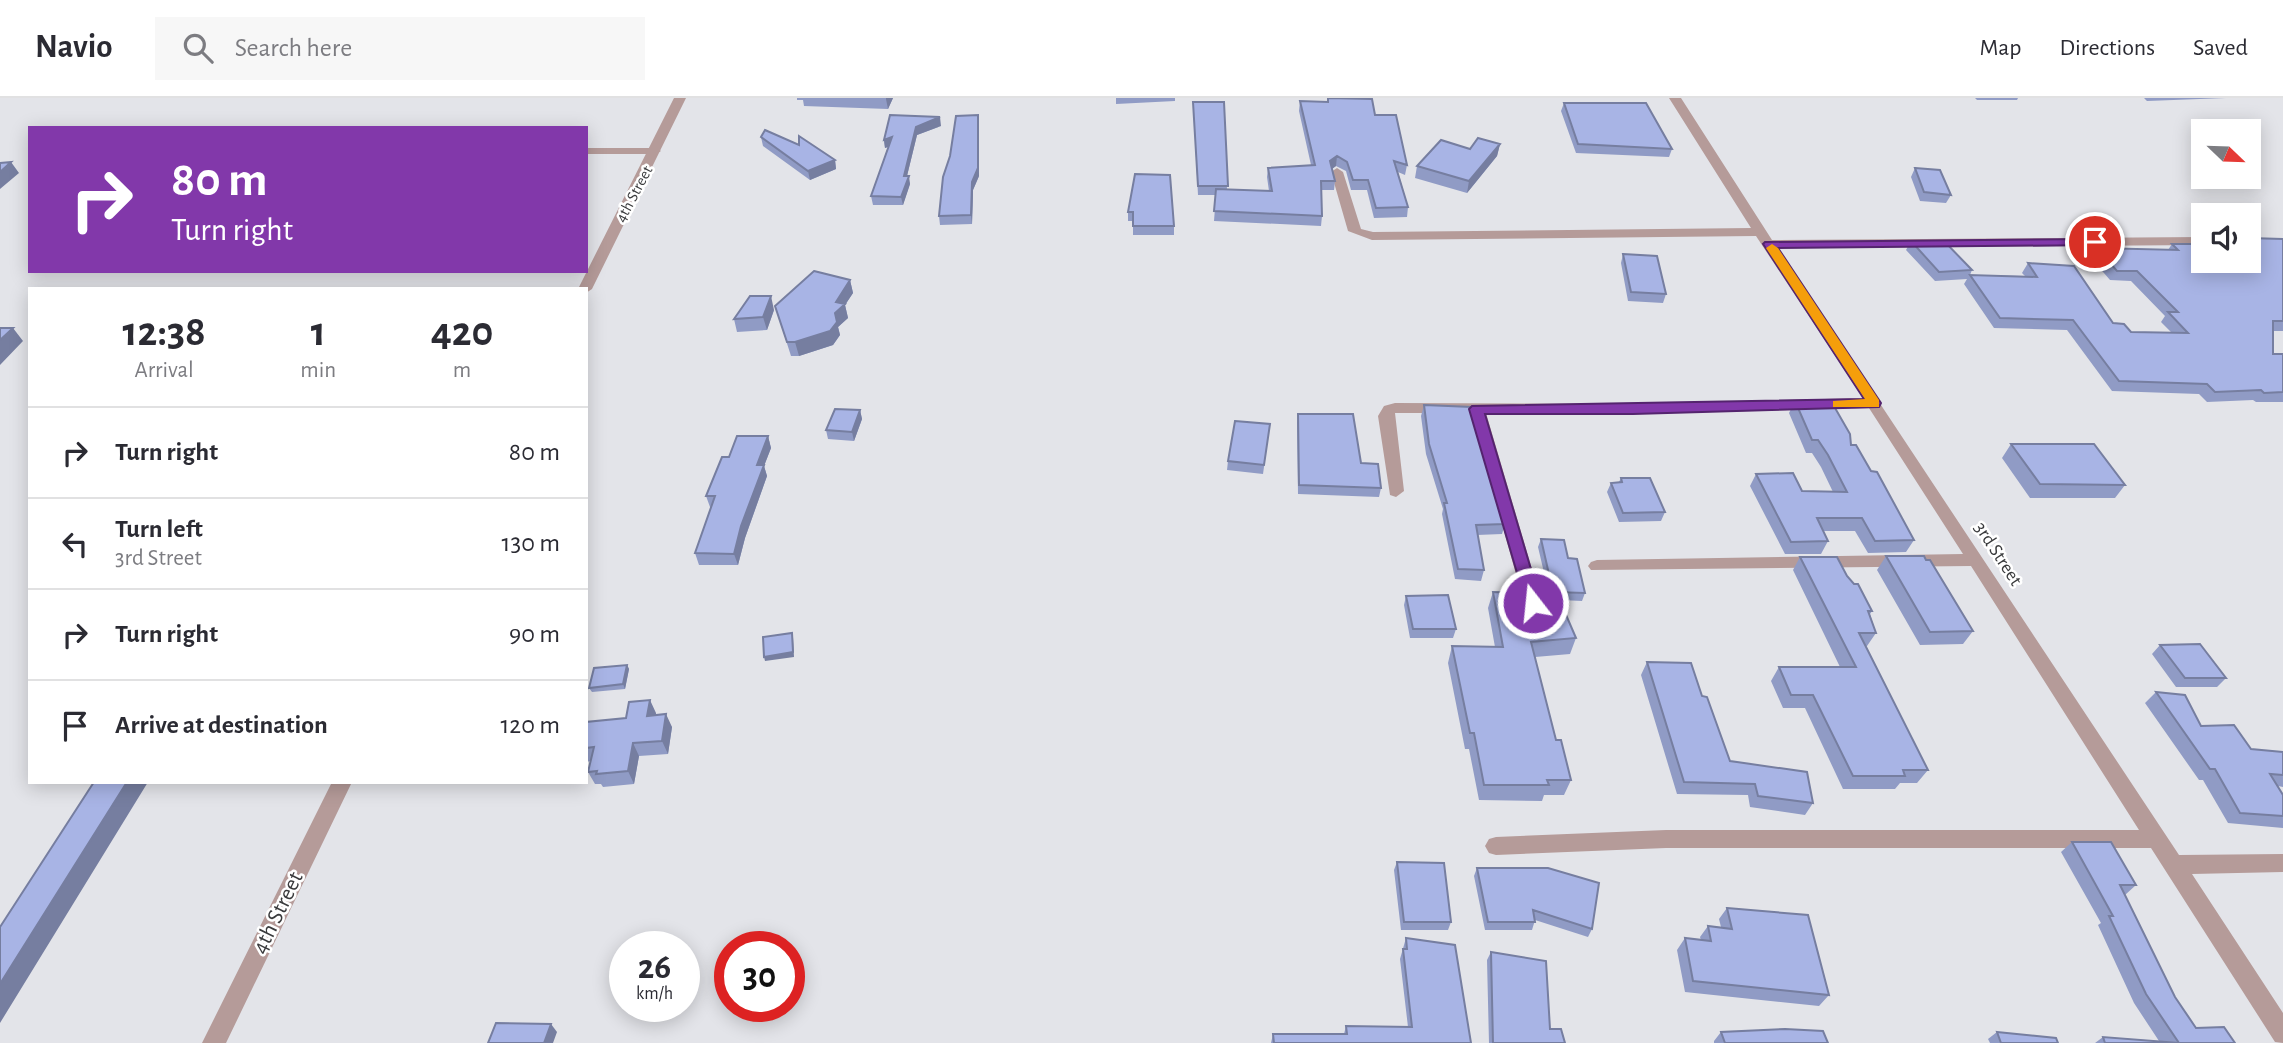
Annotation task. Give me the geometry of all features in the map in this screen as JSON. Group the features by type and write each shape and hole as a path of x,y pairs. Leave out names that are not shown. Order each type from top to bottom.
{"street":[{"name":"4th Street","path":"586,287 656,151 680,98"},
{"name":"3rd Street","path":"1675,98 2283,1034"},
{"path":"1337,172 1355,231 1372,236 2191,241"},
{"path":"1395,491 1386,416 1389,410 1633,410 1874,403"},
{"path":"1476,409 1533,603"},
{"path":"1597,566 1976,560"},
{"name":"4th Street","path":"214,1043 341,784"},
{"path":"1496,846 1666,839 2157,839"},
{"path":"2174,865 2283,863"}],"lane":[{"path":"588,151 656,151"}],"building":[{"path":"1328,98 1372,99 1375,115 1396,115 1407,165 1394,161 1408,207 1376,208 1368,180 1353,180 1347,162 1337,156 1330,161 1335,181 1321,181 1322,216 1214,211 1216,189 1272,191 1268,168 1315,165 1300,101 1328,102"},
{"path":"1193,102 1224,102 1228,186 1198,186"},
{"path":"1564,103 1646,103 1672,149 1578,144"},
{"path":"890,115 940,117 916,127 904,176 909,176 901,197 871,196 892,137 884,140"},
{"path":"978,115 978,168 972,182 971,215 939,216 943,177 950,156 956,116"},
{"path":"765,130 799,145 799,136 835,160 808,171 761,137"},
{"path":"1478,138 1500,144 1469,181 1417,166 1441,140 1470,149"},
{"path":"11,162 0,172 0,163"},
{"path":"1915,168 1940,170 1951,195 1924,192"},
{"path":"1135,174 1170,175 1174,226 1133,226 1133,212 1128,212"},
{"path":"2261,238 2283,239 2283,321 2273,321 2273,354 2283,354 2283,392 2215,392 2207,384 2119,381 2073,320 2000,318 1970,275 2037,277 2028,263 2074,266 2113,323 2124,324 2131,332 2188,333 2168,312 2178,312 2137,271 2117,271 2097,248 2178,250 2172,244 2191,244 2191,273 2261,273"},
{"path":"1911,241 1944,241 1972,270 1939,272"},
{"path":"1623,254 1657,256 1666,294 1631,292"},
{"path":"814,271 850,280 836,302 845,304 835,313 837,322 830,331 787,342 775,306"},
{"path":"750,296 771,296 763,317 734,319"},
{"path":"0,328 13,328 0,340"},
{"path":"1795,401 1831,401 1850,434 1851,445 1856,445 1871,471 1877,472 1914,540 1875,541 1862,518 1817,518 1828,541 1791,542 1756,474 1793,473 1802,491 1847,492 1818,440 1812,440"},
{"path":"1424,405 1472,407 1505,524 1476,525 1484,570 1458,569 1444,503 1447,503 1429,444"},
{"path":"835,409 860,410 852,432 826,430"},
{"path":"1298,414 1353,414 1361,463 1378,464 1381,488 1299,485"},
{"path":"1235,421 1270,424 1264,465 1228,461"},
{"path":"737,436 768,436 757,465 764,465 741,526 734,554 695,553 715,496 706,496 722,457 729,457"},
{"path":"2011,444 2094,444 2125,485 2040,484"},
{"path":"1621,478 1650,478 1665,512 1623,513 1611,483 1622,482"},
{"path":"1541,539 1564,540 1568,558 1577,559 1585,593 1553,592"},
{"path":"1886,556 1924,556 1926,560 1930,560 1973,631 1930,632"},
{"path":"1800,557 1837,557 1847,576 1854,584 1858,584 1872,611 1868,611 1876,633 1859,633 1928,770 1903,770 1905,776 1853,776 1813,695 1791,695 1779,667 1856,667"},
{"path":"1493,592 1557,594 1576,638 1531,642 1556,740 1561,740 1571,780 1547,780 1549,785 1484,785 1452,646 1503,647"},
{"path":"1448,595 1456,629 1413,629 1406,596"},
{"path":"792,633 793,652 764,657 763,637"},
{"path":"2200,644 2226,678 2185,678 2160,645"},
{"path":"1647,662 1691,663 1702,696 1707,697 1730,761 1807,772 1813,803 1758,796 1755,784 1684,782"},
{"path":"627,665 623,684 589,688 594,668"},
{"path":"2156,692 2185,695 2201,726 2234,725 2251,749 2283,752 2283,775 2270,774 2283,795 2283,816 2240,813 2215,769 2210,769"},
{"path":"650,700 647,716 666,714 662,741 633,743 628,771 596,774 597,771 588,772 594,747 588,748 588,722 626,718 629,702"},
{"path":"93,784 126,784 0,984 0,927"},
{"path":"2072,842 2111,842 2136,885 2120,885 2175,997 2196,1028 2224,1027 2235,1043 2179,1043 2146,994 2109,916 2113,916"},
{"path":"1397,862 1444,863 1451,922 1404,922"},
{"path":"1477,868 1548,868 1599,883 1592,929 1533,910 1535,922 1488,922"},
{"path":"1727,908 1808,915 1829,995 1693,981 1685,938 1711,941 1708,926 1732,929"},
{"path":"1406,938 1455,945 1471,1043 1274,1043 1273,1034 1347,1034 1346,1026 1412,1027 1403,949 1407,949"},
{"path":"1491,952 1546,961 1550,1029 1561,1029 1565,1043 1493,1043"},
{"path":"496,1023 551,1024 544,1043 488,1043"},
{"path":"1785,1029 1823,1031 1828,1043 1725,1043 1721,1032"},
{"path":"1997,1032 2056,1038 2058,1043 2001,1043"},
{"path":"2103,1037 2179,1043 2105,1043"}],"slow traffic":[{"path":"1772,248 1874,403 1838,404"}],"route":[{"path":"1533,603 1476,409 1633,410 1874,403 1769,244 2095,242"}]}
